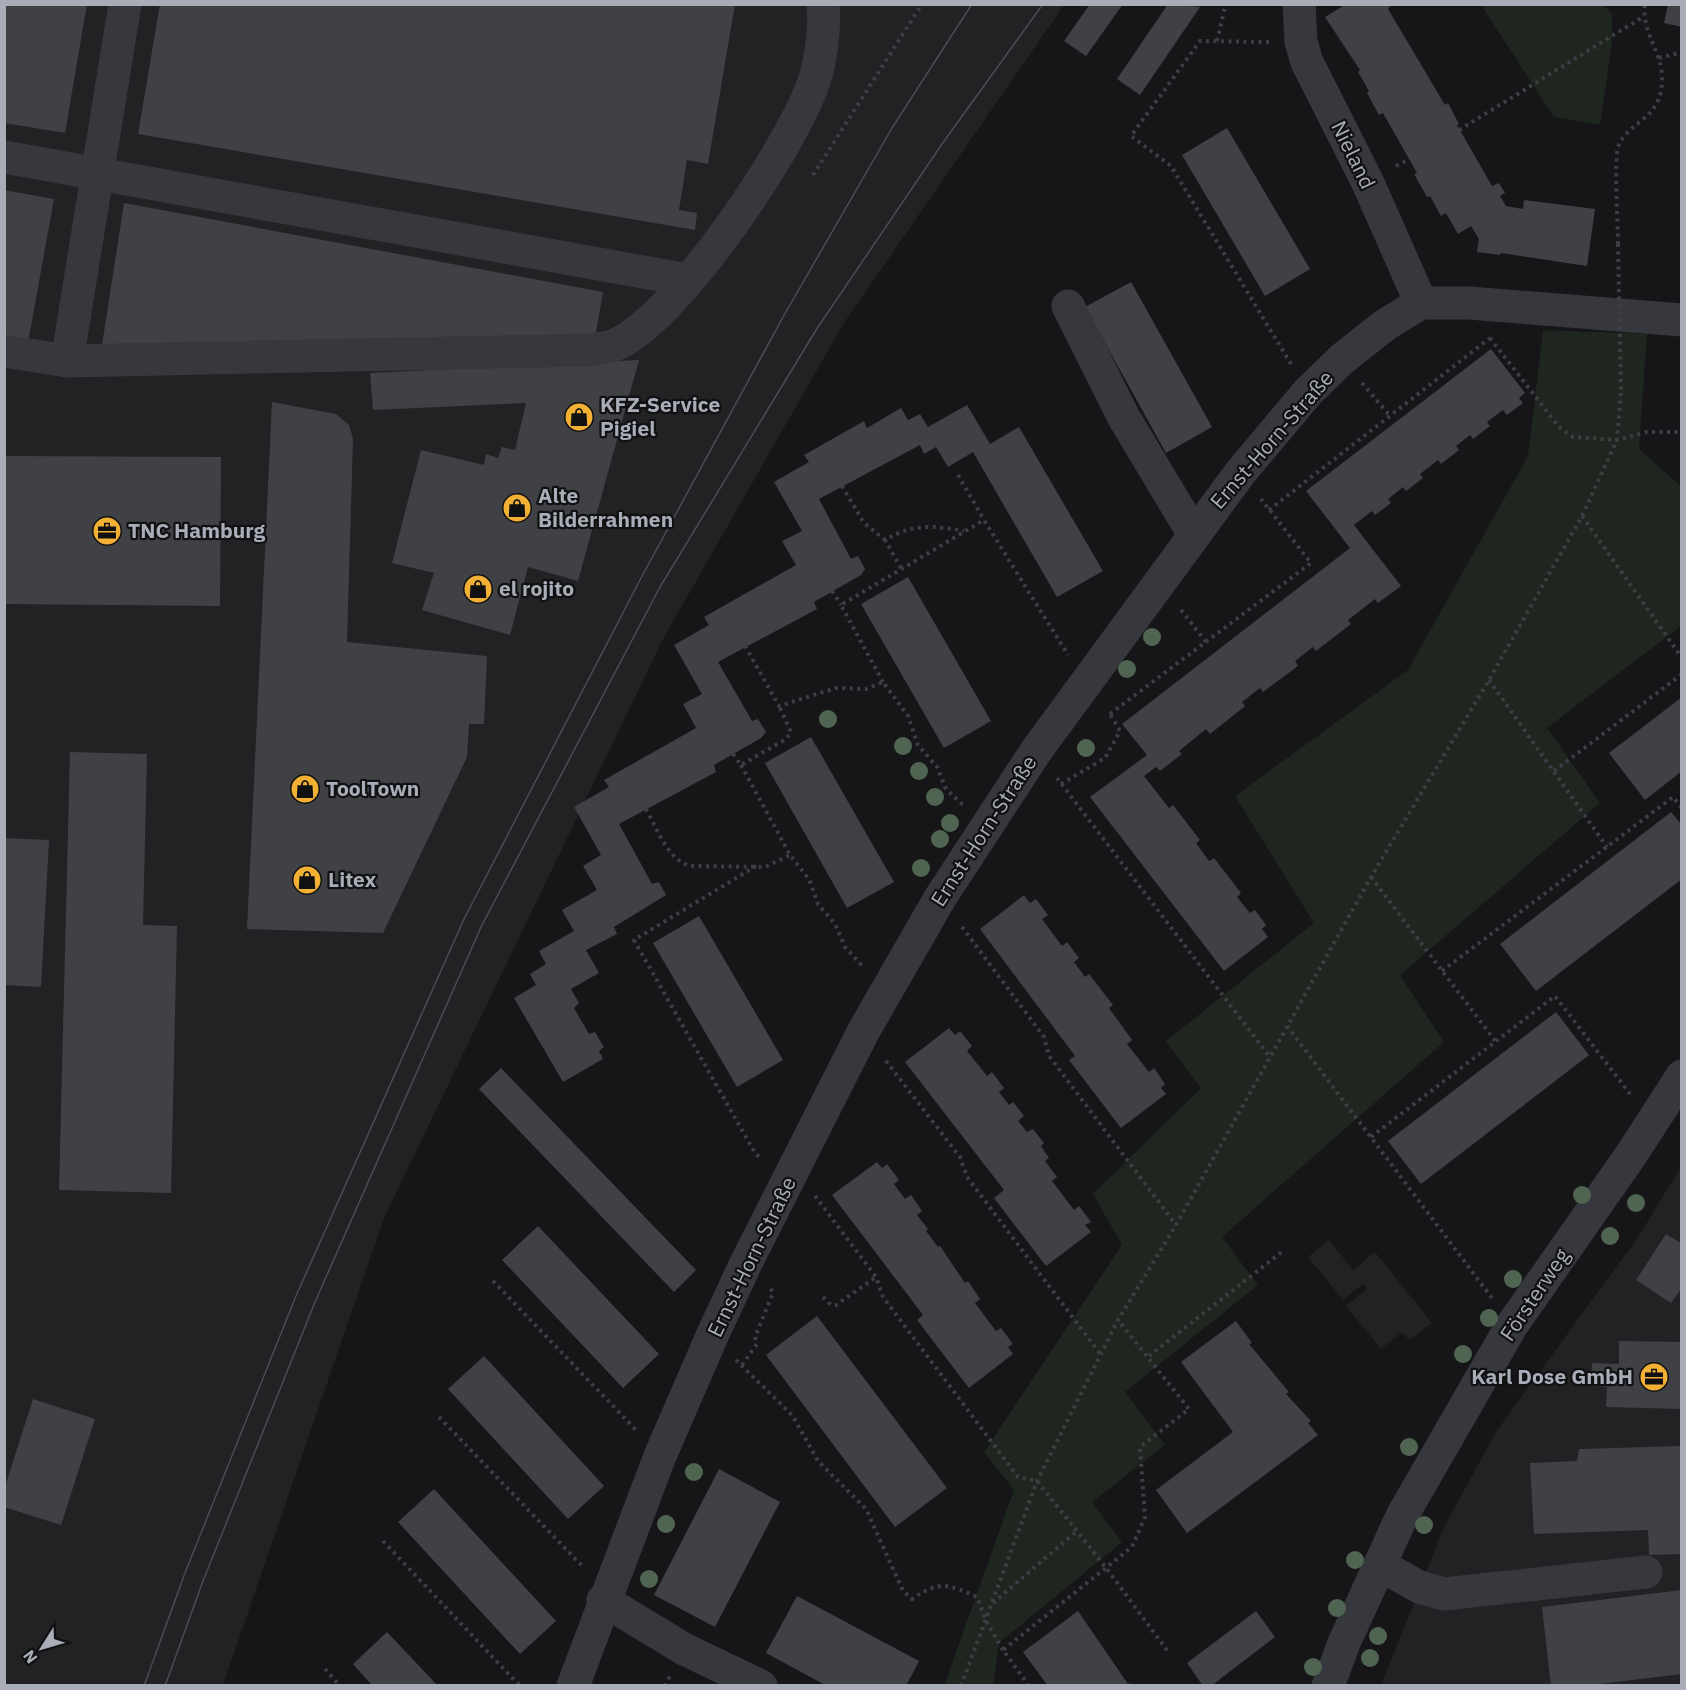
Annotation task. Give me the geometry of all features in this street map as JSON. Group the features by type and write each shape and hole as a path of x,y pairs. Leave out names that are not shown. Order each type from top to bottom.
{"street":[{"path":"67,361 125,4"},
{"path":"4,351 67,361 591,350 616,345 641,328 688,280 749,203 805,102 817,72 825,23 823,4"},
{"name":"Nieland","path":"1299,4 1301,42 1307,62 1368,183 1421,303"},
{"path":"4,157 688,280"},
{"path":"1421,303 1469,303 1682,320"},
{"name":"Ernst-Horn-Straße","path":"573,1686 606,1592 660,1456 712,1336 863,1032 940,898 1036,751 1193,533 1240,473 1308,392 1342,359 1385,326 1421,303"},
{"path":"1068,306 1123,416 1193,533"},
{"name":"Försterweg","path":"1329,1686 1344,1643 1402,1516 1512,1325 1682,1076"},
{"path":"1380,1564 1419,1587 1444,1594 1646,1572"},
{"path":"606,1592 684,1649 761,1686"}],"path":[{"path":"813,175 922,4"},
{"path":"961,1686 1037,1481 1118,1320 1176,1225 1371,877 1489,680 1582,516 1617,440 1621,390 1618,148 1627,133 1645,120 1658,104 1662,79 1659,58 1648,35 1643,17 1645,4"},
{"path":"1217,41 1225,8"},
{"path":"1459,130 1643,17"},
{"path":"1301,42 1200,41 1131,136 1171,166 1308,392"},
{"path":"1659,58 1682,52"},
{"path":"1269,510 1490,338"},
{"path":"1495,346 1559,427 1573,437 1617,440 1647,432 1682,432"},
{"path":"1342,359 1390,416"},
{"path":"1110,714 1311,563 1240,473"},
{"path":"957,476 1085,683 1110,714 1120,731 1105,758 1062,784"},
{"path":"842,486 864,523 885,540 901,568"},
{"path":"1582,516 1682,658"},
{"path":"841,605 984,520"},
{"path":"885,540 902,530 916,527 943,527 964,531"},
{"path":"832,591 883,682 908,716 918,745 938,767 946,789 987,824"},
{"path":"741,765 786,739 791,732 745,646"},
{"path":"1554,771 1682,675"},
{"path":"1489,680 1607,847"},
{"path":"779,706 836,688 866,689 883,682"},
{"path":"1036,751 1269,1056"},
{"path":"733,754 790,855 809,879 818,904 835,924 845,948 860,965 890,984"},
{"path":"1442,971 1673,797 1682,808"},
{"path":"646,809 673,856 680,863 690,866 765,867 790,855"},
{"path":"756,866 634,940 756,1152 764,1161 813,1192 876,1276 883,1297 1018,1477 1037,1481 1107,1569 1169,1653"},
{"path":"1371,877 1496,1042"},
{"path":"940,898 1044,1037 1049,1056 1176,1225"},
{"path":"1371,1137 1555,996 1652,1123"},
{"path":"1287,1026 1512,1325"},
{"path":"863,1032 960,1157 967,1177 1101,1355"},
{"path":"1149,1356 1283,1251"},
{"path":"823,1297 831,1305 836,1305 876,1276"},
{"path":"493,1281 660,1456"},
{"path":"1004,1650 1132,1547 1145,1517 1140,1447 1189,1409 1118,1320"},
{"path":"712,1336 792,1415 818,1461 866,1509 903,1591 912,1599 931,1587 947,1584 976,1597 986,1621 1029,1686"},
{"path":"440,1417 606,1592"},
{"path":"992,1604 1077,1531"},
{"path":"383,1541 520,1686"},
{"path":"325,1669 340,1686"}],"shaded area":[{"path":"4,5 1064,5 844,323 664,637 384,1218 223,1685 5,1685"},
{"path":"1481,5 1603,5 1612,13 1612,43 1600,125 1554,117"},
{"path":"1543,330 1647,334 1639,449 1681,486 1681,626 1547,728 1600,803 1400,975 1444,1042 1222,1237 1258,1285 1125,1392 1165,1445 1092,1502 1122,1542 999,1643 993,1685 944,1686 1014,1490 984,1452 1122,1245 1093,1194 1201,1088 1166,1041 1314,923 1235,796 1408,670 1528,456"},
{"path":"1681,1167 1681,1685 1381,1686 1443,1529 1496,1432 1638,1237"},
{"path":"1329,1240 1353,1270 1375,1252 1432,1323 1409,1340 1402,1332 1381,1349 1346,1306 1368,1288 1363,1284 1343,1300 1308,1257"}],"building":[{"path":"4,4 87,4 65,133 4,123"},
{"path":"160,4 735,4 708,164 687,160 679,210 697,213 695,230 138,134"},
{"path":"1090,4 1123,4 1086,56 1064,41"},
{"path":"1168,4 1200,7 1140,95 1117,79"},
{"path":"1346,4 1391,4 1388,9 1445,105 1448,103 1459,124 1457,125 1492,186 1499,183 1505,193 1500,196 1506,206 1523,209 1524,200 1595,209 1587,266 1501,253 1500,255 1477,252 1479,239 1471,226 1458,234 1446,213 1441,216 1414,174 1417,173 1383,113 1379,115 1358,72 1360,70 1325,17"},
{"path":"1668,4 1682,4 1682,27 1664,23"},
{"path":"1227,128 1310,269 1265,296 1182,155"},
{"path":"4,190 54,199 27,348 4,344"},
{"path":"124,203 603,292 594,344 102,345"},
{"path":"1131,282 1212,427 1166,453 1085,307"},
{"path":"1491,349 1525,393 1519,398 1523,403 1507,415 1503,410 1487,422 1490,426 1473,439 1470,435 1456,446 1459,450 1441,464 1438,460 1420,474 1423,478 1406,491 1403,487 1388,499 1391,503 1375,515 1372,511 1354,525 1401,586 1378,603 1375,599 1348,620 1351,624 1316,651 1313,647 1295,661 1298,666 1263,692 1260,688 1242,702 1245,706 1210,734 1206,729 1179,751 1182,754 1160,771 1156,767 1144,776 1169,808 1173,805 1200,840 1196,843 1209,861 1214,858 1241,893 1237,897 1250,913 1255,910 1266,925 1262,929 1268,937 1224,971 1090,797 1147,755 1122,724 1350,548 1306,491"},
{"path":"639,360 578,581 528,567 510,635 422,610 434,573 392,563 421,450 484,465 486,454 498,458 502,447 515,450 526,403 373,410 370,373"},
{"path":"272,402 336,414 349,425 353,439 347,642 487,656 484,724 469,724 467,757 383,933 247,929"},
{"path":"967,405 990,444 1019,427 1103,571 1057,597 973,452 948,467 936,447 924,454 920,445 819,499 851,559 858,556 865,569 861,575 814,602 817,609 718,662 752,721 758,719 766,732 761,738 714,765 716,772 619,824 652,884 659,882 666,895 614,927 617,934 586,950 599,973 571,989 579,1003 574,1008 589,1034 595,1032 604,1047 599,1051 603,1059 563,1082 514,998 536,985 530,974 546,964 539,951 574,931 562,910 597,890 583,866 601,855 574,807 609,787 604,780 696,728 683,704 702,694 674,645 709,625 704,617 796,565 782,541 802,531 774,482 809,462 804,455 864,421 867,428 901,408 908,420 920,414 928,427"},
{"path":"4,456 221,457 220,606 4,604"},
{"path":"908,577 991,721 944,748 861,604"},
{"path":"1682,697 1682,771 1645,800 1609,753"},
{"path":"811,737 894,882 847,908 765,763"},
{"path":"70,752 147,754 143,925 177,926 171,1193 59,1190"},
{"path":"1671,812 1682,825 1682,879 1536,991 1500,944"},
{"path":"4,838 49,840 41,987 4,985"},
{"path":"1024,895 1030,903 1036,899 1048,915 1042,919 1062,946 1067,942 1079,958 1074,962 1085,977 1089,974 1113,1005 1109,1008 1132,1040 1127,1044 1149,1072 1154,1068 1165,1084 1161,1088 1166,1094 1121,1128 1069,1060 1075,1056 980,929"},
{"path":"699,916 783,1060 737,1087 653,943"},
{"path":"1556,1012 1589,1055 1421,1184 1388,1141"},
{"path":"949,1028 955,1035 960,1031 972,1046 967,1051 987,1076 992,1072 1004,1088 999,1092 1009,1105 1013,1102 1024,1116 1018,1121 1027,1132 1033,1129 1044,1143 1041,1146 1049,1158 1045,1161 1057,1177 1052,1181 1074,1210 1079,1206 1091,1222 1085,1225 1091,1232 1046,1266 994,1198 1004,1190 905,1062"},
{"path":"501,1068 696,1270 674,1292 479,1089"},
{"path":"877,1162 882,1168 887,1164 899,1180 894,1184 905,1199 911,1195 922,1211 917,1215 928,1229 926,1231 980,1299 975,1303 996,1331 1001,1328 1013,1344 1008,1347 1013,1354 969,1388 917,1320 923,1315 832,1195"},
{"path":"538,1226 659,1354 623,1388 502,1260"},
{"path":"1666,1234 1682,1244 1682,1288 1671,1303 1636,1280"},
{"path":"817,1316 947,1488 895,1527 766,1355"},
{"path":"1236,1321 1252,1343 1249,1344 1289,1392 1286,1394 1311,1421 1308,1423 1318,1435 1187,1533 1156,1490 1233,1432 1181,1362"},
{"path":"1619,1341 1682,1342 1682,1409 1606,1407 1607,1387 1591,1386 1592,1363 1619,1364"},
{"path":"484,1356 604,1486 568,1519 448,1389"},
{"path":"33,1399 95,1419 61,1525 4,1507 4,1490"},
{"path":"1682,1446 1682,1554 1649,1555 1648,1530 1534,1534 1530,1463 1577,1461 1579,1449"},
{"path":"719,1469 780,1502 715,1627 654,1595"},
{"path":"434,1489 556,1621 520,1654 398,1522"},
{"path":"1682,1590 1682,1674 1582,1686 1551,1686 1542,1607"},
{"path":"797,1596 919,1661 906,1686 827,1686 766,1653"},
{"path":"1078,1611 1128,1684 1131,1683 1133,1686 1048,1686 1023,1652"},
{"path":"1256,1611 1275,1637 1211,1686 1203,1686 1187,1663"},
{"path":"387,1632 438,1686 373,1686 367,1680 353,1664"}],"tram line":[{"path":"144,1686 185,1573 296,1296 464,919 641,578 783,317 892,128 972,4"},
{"path":"165,1686 203,1581 315,1302 482,925 660,587 816,330 942,144 1043,4"}],"place":[{"name":"KFZ-Service Pigiel","path":"579,417"},
{"name":"Alte Bilderrahmen","path":"517,508"},
{"name":"TNC Hamburg","path":"107,531"},
{"name":"el rojito","path":"478,589"},
{"name":"ToolTown","path":"305,789"},
{"name":"Litex","path":"307,880"},
{"name":"Karl Dose GmbH","path":"1654,1377"}]}
